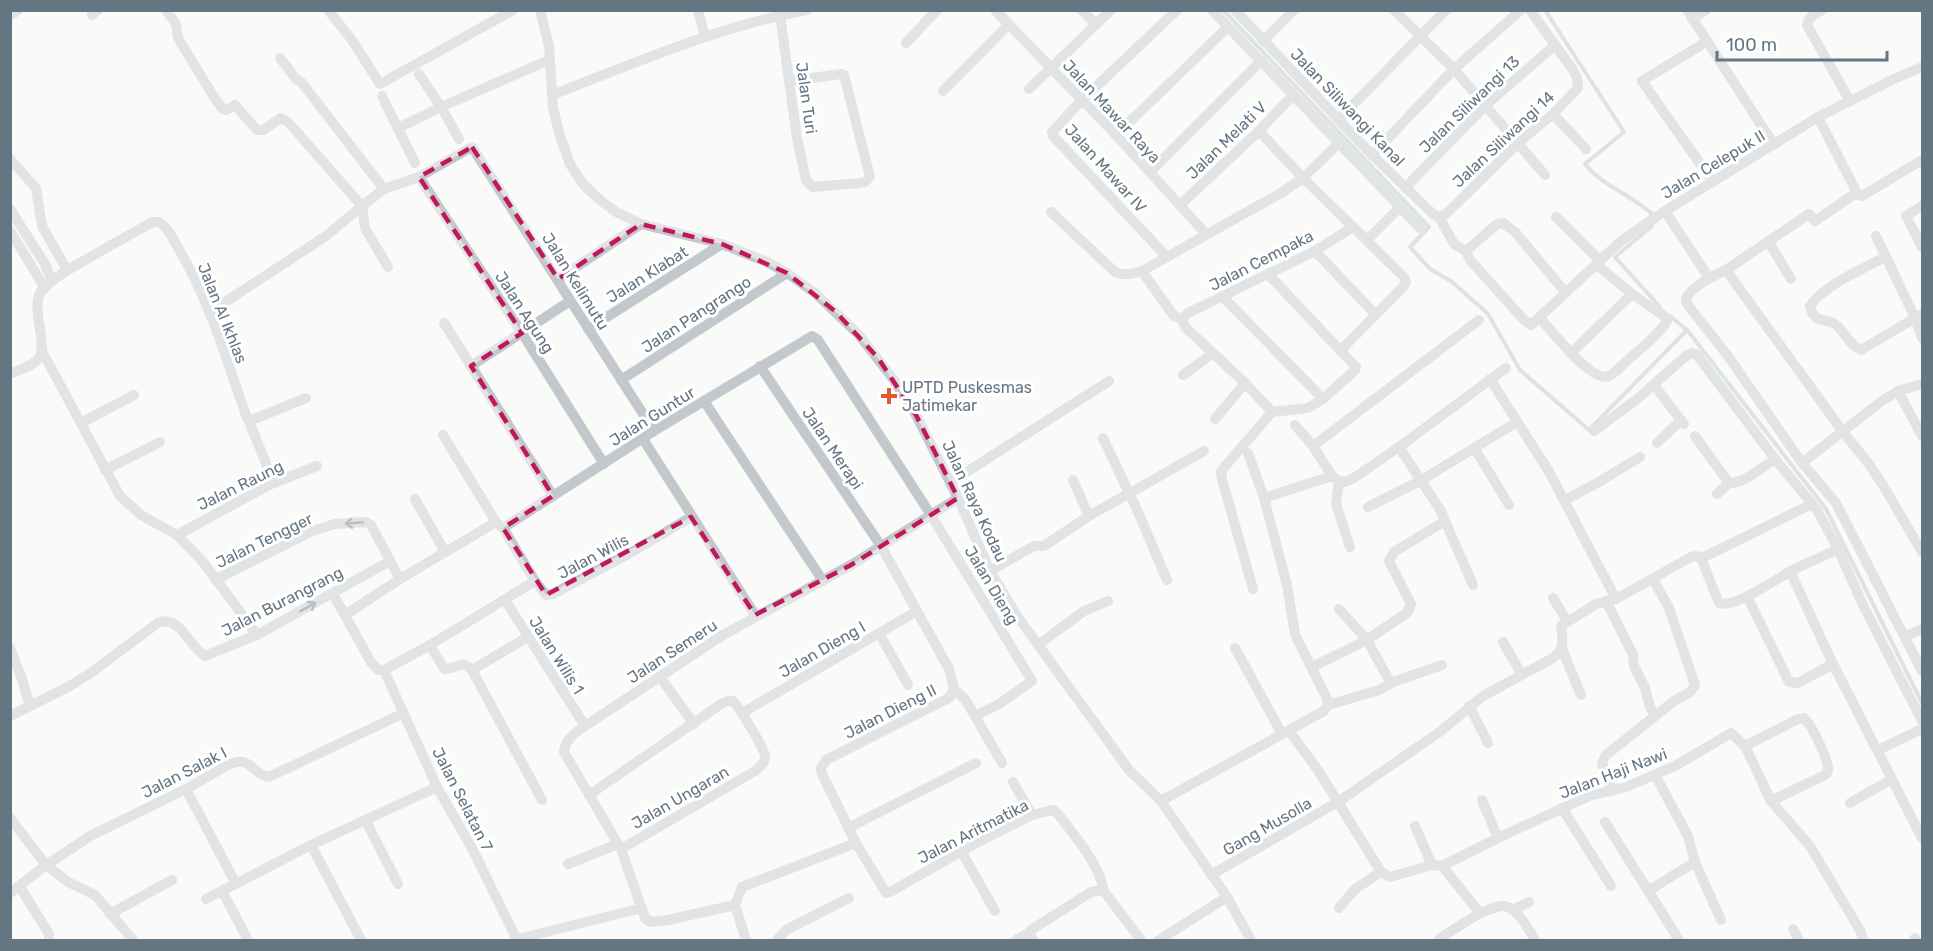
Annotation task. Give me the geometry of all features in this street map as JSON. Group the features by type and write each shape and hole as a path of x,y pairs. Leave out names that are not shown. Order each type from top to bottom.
{"street":[{"path":"10,16 18,10"},
{"path":"166,10 176,24 178,38 222,108 226,110 236,105 257,130 263,130 281,118 288,122 362,206 365,228 388,267"},
{"path":"328,10 352,40 380,84 513,10"},
{"name":"Jalan Raya Kodau","path":"540,10 546,30 554,108 564,151 576,175 601,201 618,213 641,224 722,244 767,262 787,273 836,312 859,335 878,358 916,415 951,482 990,571 1020,620 1129,771 1161,801 1227,897 1251,940"},
{"path":"698,10 705,37"},
{"path":"552,95 705,37 773,15 807,10"},
{"path":"906,43 937,10"},
{"name":"Jalan Mawar Raya","path":"995,10 1116,135 1206,234"},
{"path":"1082,10 1096,25"},
{"path":"1029,89 1111,10"},
{"name":"Jalan Mawar IV","path":"1166,256 1053,136 1052,132 1053,128 1177,10"},
{"path":"1212,10 1420,228"},
{"name":"Jalan Siliwangi Kanal","path":"1234,10 1405,188 1433,214 1442,216"},
{"path":"1263,41 1294,10"},
{"path":"1394,10 1454,69 1545,175"},
{"path":"1338,120 1446,10"},
{"path":"1372,155 1454,69 1521,10"},
{"path":"1530,10 1555,45"},
{"path":"1706,10 1689,15 1774,145"},
{"path":"1822,10 1807,20 1807,25 1850,101"},
{"name":"Jalan Turi","path":"773,15 790,81 797,138 808,184 812,188 865,182 870,177 844,75 790,81"},
{"path":"943,90 1008,25"},
{"path":"1116,135 1228,27"},
{"path":"1706,42 1642,81 1713,182"},
{"name":"Jalan Siliwangi 14","path":"1442,216 1578,88 1573,70 1555,45"},
{"name":"Jalan Siliwangi 13","path":"1405,188 1486,105 1555,45"},
{"path":"280,58 384,189"},
{"path":"398,128 549,60"},
{"path":"1150,172 1261,61"},
{"name":"Jalan Celepuk II","path":"1540,318 1621,241 1663,212 1818,117 1850,101 1921,72"},
{"path":"419,74 459,139"},
{"path":"382,96 415,163"},
{"name":"Jalan Melati V","path":"1180,206 1293,96"},
{"path":"1552,114 1586,149"},
{"path":"1818,117 1856,193 1862,196 1923,160"},
{"path":"1259,131 1303,178 1404,277 1406,282 1340,351"},
{"path":"1051,212 1115,272 1124,276 1142,271 1281,193 1303,178 1339,143"},
{"name":"Jalan Kelimutu","path":"419,177 472,147 654,431"},
{"path":"10,159 14,172 36,188 42,226 67,270"},
{"path":"210,312 326,236 384,189 419,177"},
{"name":"Jalan Agung","path":"419,177 522,333 604,464"},
{"path":"1856,193 1815,221 1809,214 1726,270 1709,278 1686,299 1687,304 1728,356 1834,503 1923,671"},
{"path":"1923,206 1906,216 1923,247"},
{"path":"1367,240 1400,207"},
{"path":"10,209 45,264 49,284"},
{"path":"1663,212 1709,278"},
{"path":"1442,216 1454,244 1466,251 1470,260 1523,319 1531,325 1540,318 1571,353 1594,374 1601,377 1609,376 1638,351 1667,321 1663,314 1632,294 1598,263 1556,217"},
{"name":"Jalan Al Ikhlas","path":"49,284 67,270 107,247 153,222 159,222 169,232 196,278 274,483"},
{"path":"1466,251 1497,224 1503,223 1515,232 1566,293"},
{"path":"558,279 641,224"},
{"name":"Jalan Cempaka","path":"1182,319 1188,313 1315,251 1353,227"},
{"path":"10,231 49,284"},
{"path":"1876,236 1885,257 1919,316 1923,338"},
{"path":"1768,241 1791,279"},
{"name":"Jalan Klabat","path":"588,329 722,244"},
{"path":"1315,251 1375,314"},
{"path":"1885,257 1815,298 1810,306 1812,314 1822,321 1837,326 1849,342 1861,350 1919,316"},
{"path":"1726,270 1843,432 1869,464 1923,552"},
{"path":"1142,271 1174,316 1182,319 1185,327 1245,383 1272,412"},
{"name":"Jalan Pangrango","path":"621,380 787,273"},
{"path":"1253,589 1221,471 1272,412 1308,408 1323,399 1356,367 1268,274"},
{"path":"49,284 38,297 42,351 120,496 128,506 141,515 177,535 204,563 257,635"},
{"path":"1571,353 1632,294"},
{"path":"1223,297 1323,399"},
{"path":"471,366 570,301"},
{"path":"1313,446 1479,320"},
{"path":"444,323 553,496"},
{"name":"Jalan Guntur","path":"345,615 445,552 553,496 803,340 812,336 818,340"},
{"name":"Jalan Dieng","path":"818,340 932,514 1032,681 999,704 975,716"},
{"path":"10,374 34,362 42,351"},
{"path":"1183,375 1213,353"},
{"path":"1594,431 1654,385 1686,356 1692,353 1697,355 1774,459 1816,508 1923,721"},
{"name":"Jalan Merapi","path":"760,366 881,546"},
{"path":"1264,498 1336,479 1345,482 1354,478 1506,368"},
{"path":"1490,379 1564,500 1611,600 1633,655 1634,666 1655,716"},
{"path":"951,482 1109,381"},
{"path":"1215,419 1245,383"},
{"path":"1803,463 1883,400 1898,391 1923,384"},
{"path":"1654,385 1682,422 1657,443"},
{"path":"1898,391 1923,436"},
{"path":"81,423 134,395"},
{"path":"248,419 252,420 306,398"},
{"path":"704,401 823,581"},
{"path":"1368,507 1420,481 1518,422"},
{"path":"1295,425 1336,479 1336,504 1350,547"},
{"name":"Jalan Wilis","path":"443,435 546,595 553,594 632,552 691,517"},
{"path":"1695,436 1729,483"},
{"path":"1102,438 1138,512 1167,580"},
{"path":"643,439 755,615"},
{"path":"105,470 160,442"},
{"path":"1399,447 1441,511 1473,585"},
{"path":"1475,449 1509,506"},
{"path":"990,571 1034,546 1044,546 1089,516 1204,451"},
{"path":"1248,453 1264,498 1287,585 1294,634 1328,705"},
{"path":"1564,500 1640,457"},
{"path":"1717,495 1729,483 1740,481 1774,459"},
{"name":"Jalan Raung","path":"177,535 274,483 317,466"},
{"path":"1073,480 1089,516"},
{"name":"Jalan Semeru","path":"642,908 619,846 564,752 564,745 585,726 723,634 755,615 823,581 958,498"},
{"path":"415,499 445,552"},
{"path":"1581,695 1562,649 1561,626 1567,621 1596,604 1611,600 1653,579 1691,557 1701,558 1816,508 1834,503"},
{"path":"1311,668 1367,640 1408,612 1411,604 1389,561 1394,552 1445,520"},
{"name":"Jalan Tengger","path":"215,580 310,532 335,524 366,522 371,525 400,579"},
{"name":"Jalan Dieng II","path":"881,546 949,669 954,688 949,698 823,763 822,774 848,828 886,892"},
{"path":"1701,558 1719,603 1724,605 1838,549"},
{"name":"Jalan Burangrang","path":"10,716 92,672 159,622 166,620 178,627 199,653 205,656 257,635 390,561"},
{"path":"1790,571 1833,664 1923,838"},
{"path":"1612,791 1602,763 1603,759 1674,701 1690,692 1695,685 1668,608 1653,579"},
{"path":"384,670 430,645 535,581"},
{"name":"Jalan Selatan 7","path":"333,594 371,662 378,670 384,670 437,787 473,850 516,940"},
{"path":"1746,596 1790,682 1798,684 1833,664"},
{"path":"1553,598 1567,621"},
{"name":"Jalan Wilis 1","path":"505,600 585,726"},
{"path":"1038,645 1084,611 1108,601"},
{"path":"1339,609 1367,640 1388,678 1393,682"},
{"name":"Jalan Dieng I","path":"742,713 917,611"},
{"path":"1906,636 1923,629"},
{"path":"879,633 908,685"},
{"path":"472,670 528,637"},
{"path":"1503,642 1522,675"},
{"path":"430,645 444,669 447,670 461,664 472,670 542,800"},
{"path":"10,648 30,706"},
{"path":"1235,648 1285,732 1318,770 1381,872 1355,889 1339,909"},
{"name":"Gang Musolla","path":"1211,875 1338,802 1441,731 1483,696 1553,658 1562,649"},
{"path":"1161,801 1324,711 1328,705 1379,690 1393,682 1442,665"},
{"path":"660,677 694,724"},
{"path":"954,688 965,699 1002,764"},
{"path":"589,795 721,704 733,701 742,713"},
{"path":"1469,706 1488,743"},
{"name":"Jalan Salak I","path":"15,890 46,865 92,835 238,761 251,765 263,777 269,777 404,713"},
{"name":"Jalan Ungaran","path":"568,864 619,846 755,771 764,763 765,755 742,713"},
{"path":"1771,801 1828,771 1827,761 1804,718 1745,746 1771,801 1810,846 1862,932 1863,940"},
{"path":"1878,750 1923,729"},
{"name":"Jalan Haji Nawi","path":"1381,872 1390,877 1437,866 1589,796 1612,791 1675,766 1728,733 1734,734 1745,746"},
{"path":"848,828 976,763"},
{"path":"1655,775 1688,836 1695,862 1722,920"},
{"path":"1850,803 1892,779"},
{"path":"1012,782 1032,815"},
{"path":"206,899 311,845 437,787"},
{"path":"186,789 236,884"},
{"path":"1482,800 1498,838"},
{"path":"1562,808 1611,886"},
{"name":"Jalan Aritmatika","path":"886,892 892,891 961,851 1032,815 1053,810 1058,813 1093,863 1103,881 1103,890"},
{"path":"10,818 46,865 68,882 94,895 133,940"},
{"path":"366,821 398,884"},
{"path":"1605,822 1679,940"},
{"path":"1415,826 1437,866 1480,913"},
{"path":"746,940 735,905 742,886 856,843"},
{"path":"311,845 361,940"},
{"path":"961,851 995,911"},
{"path":"1648,891 1695,862"},
{"path":"110,914 172,880"},
{"path":"15,890 49,934 49,940"},
{"path":"1016,940 1031,936 1061,911 1091,892 1103,890 1141,940"},
{"path":"222,891 248,940"},
{"path":"1159,940 1227,897"},
{"path":"781,939 786,930 810,920 849,898"},
{"path":"1512,910 1529,902"},
{"path":"516,940 642,908 645,918 650,922 657,922 735,905"},
{"path":"1440,938 1480,913 1501,906 1509,907 1524,920 1535,940"},
{"path":"1793,929 1799,940"}],"highlighted area":[{"path":"472,147 558,279 641,224 722,244 787,273 836,312 878,358 916,415 958,498 851,565 755,615 691,517 546,595 503,528 553,496 471,366 522,333 419,177"}],"waterway":[{"path":"1223,10 1429,227 1410,247 1430,269 1451,281 1488,314 1520,370 1589,430 1687,330"},
{"path":"1545,10 1624,132 1585,164 1601,179 1655,217"},
{"path":"1652,226 1615,257 1660,307"},
{"path":"1670,316 1687,330 1826,509 1922,703"}],"place":[{"name":"UPTD Puskesmas Jatimekar","path":"889,396"}]}
